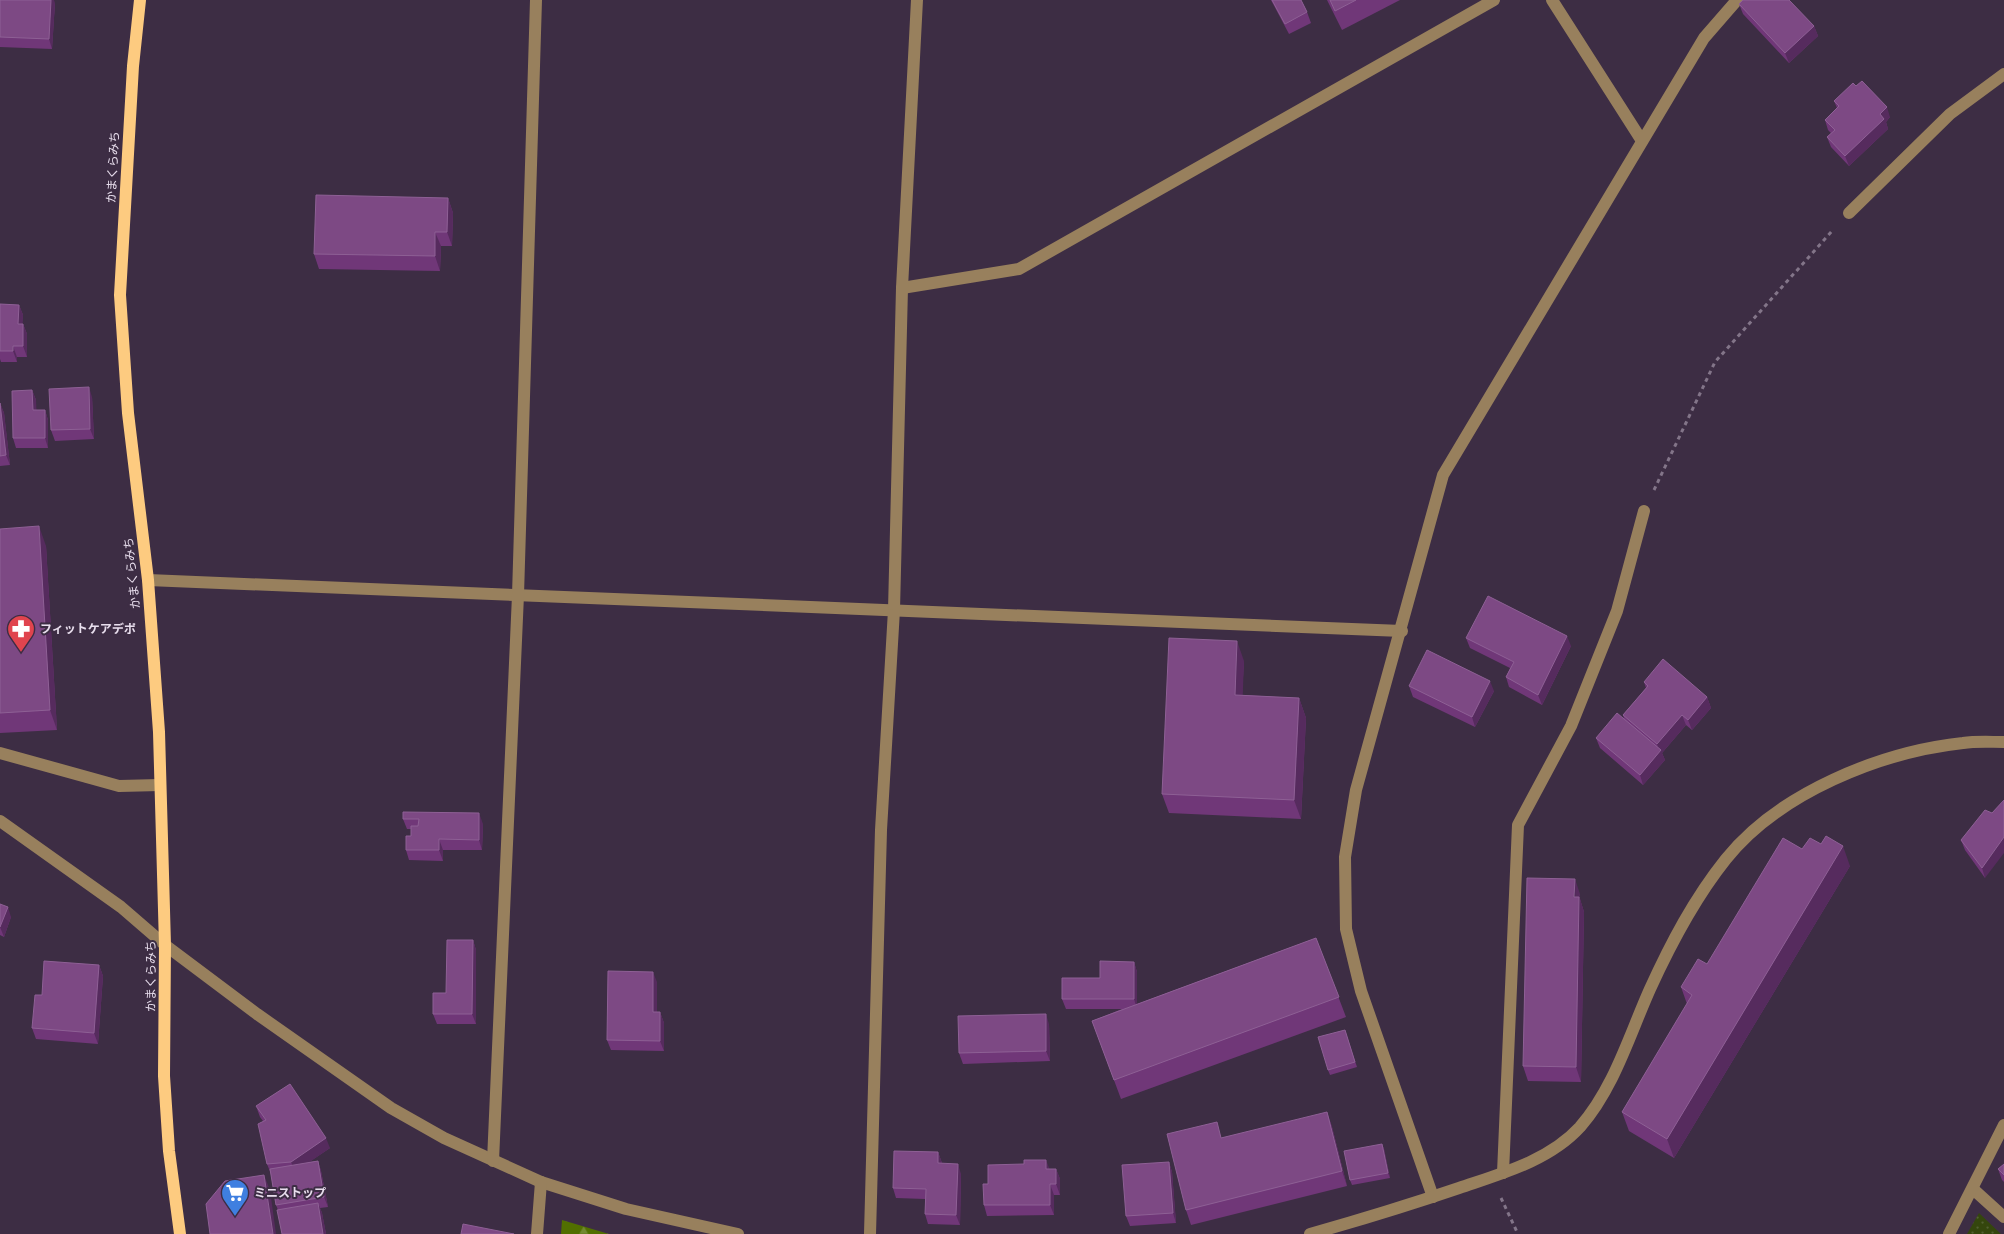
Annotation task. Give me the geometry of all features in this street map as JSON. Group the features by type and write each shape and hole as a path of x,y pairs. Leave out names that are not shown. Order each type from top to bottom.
{"main road":[{"name":"かまくらみち","path":"138,0 120,295 128,414 148,580 159,732 165,945 164,1076 169,1151 180,1234"}],"street":[{"path":"493,1161 518,595 536,0"},
{"path":"870,1234 881,830 894,610 902,288 917,0"},
{"path":"902,288 1019,269 1494,0"},
{"path":"1552,0 1642,142"},
{"path":"1433,1197 1361,991 1346,929 1345,857 1356,790 1402,631 1443,475 1704,38 1737,0"},
{"path":"1849,213 1950,114 2004,74"},
{"path":"1497,1175 1518,825 1571,726 1617,611 1644,511"},
{"path":"148,580 1402,631"},
{"path":"1310,1234 1433,1197 1497,1175 1544,1156 1579,1128 1610,1083 1650,988 1688,911 1727,858 1759,825 1798,798 1854,771 1907,755 1963,743 2004,742"},
{"path":"0,753 118,786 160,785"},
{"path":"0,821 121,907 165,945 257,1014 391,1108 444,1138 541,1182 626,1209 738,1234"},
{"path":"1948,1234 2004,1125"},
{"path":"537,1234 541,1182"},
{"path":"1973,1188 2004,1217"}],"path":[{"path":"1644,511 1715,362 1849,213"},
{"path":"1497,1175 1518,1234"}],"green space":[{"path":"1979,1213 2001,1234 1967,1234"},
{"path":"562,1220 609,1234 561,1234"}],"building":[{"path":"0,0 51,0 49,39 0,37"},
{"path":"1272,0 1301,0 1307,12 1285,24"},
{"path":"1330,0 1356,0 1335,11"},
{"path":"1743,0 1789,0 1814,26 1785,53 1739,4"},
{"path":"1862,81 1887,107 1880,114 1884,119 1845,156 1827,137 1835,130 1825,120 1839,106 1834,101 1853,83 1856,86"},
{"path":"316,195 448,198 447,232 435,232 435,256 314,254"},
{"path":"0,304 19,305 18,324 23,324 23,346 13,346 13,351 0,351"},
{"path":"89,387 90,429 51,430 49,389"},
{"path":"32,390 33,410 45,410 45,438 13,438 12,391"},
{"path":"0,403 6,455 0,456"},
{"path":"39,526 50,710 0,713 0,529"},
{"path":"1488,596 1567,636 1538,695 1506,677 1514,662 1466,638"},
{"path":"1169,638 1237,641 1235,695 1299,698 1294,800 1162,794"},
{"path":"1427,650 1490,681 1472,717 1409,686"},
{"path":"1663,659 1707,697 1688,720 1682,715 1657,744 1623,715 1648,686 1644,682"},
{"path":"1617,713 1661,750 1640,775 1596,738"},
{"path":"2004,800 2004,837 1982,868 1961,840 1985,810 1992,813"},
{"path":"403,812 479,813 479,840 439,839 439,850 406,850 406,836 411,836 411,826 418,826 419,819 403,819"},
{"path":"1826,836 1843,846 1667,1139 1622,1112 1692,995 1681,987 1698,959 1707,964 1783,838 1802,849 1810,838 1821,844"},
{"path":"1527,878 1575,879 1574,897 1579,897 1576,1067 1523,1066"},
{"path":"0,904 8,907 0,927"},
{"path":"1316,938 1339,997 1114,1080 1092,1021"},
{"path":"447,940 473,940 472,1014 433,1014 433,993 446,993"},
{"path":"44,961 99,965 94,1033 32,1028 35,995 42,995"},
{"path":"1100,961 1134,962 1134,999 1062,999 1062,978 1100,978"},
{"path":"608,971 653,972 653,1012 660,1012 660,1041 607,1040"},
{"path":"1046,1014 1046,1051 959,1053 958,1016"},
{"path":"1345,1030 1355,1062 1328,1070 1318,1037"},
{"path":"290,1084 326,1138 291,1162 267,1164 258,1124 266,1120 256,1106"},
{"path":"1327,1112 1342,1171 1186,1210 1167,1134 1217,1122 1221,1138"},
{"path":"1382,1144 1388,1173 1350,1180 1344,1151"},
{"path":"894,1151 938,1152 938,1163 958,1164 956,1215 925,1214 926,1189 893,1188"},
{"path":"1024,1160 1046,1160 1046,1169 1056,1169 1056,1184 1050,1184 1050,1205 984,1205 983,1184 988,1184 988,1165 1024,1164"},
{"path":"318,1161 324,1197 276,1205 270,1169"},
{"path":"1169,1162 1173,1213 1126,1216 1122,1165"},
{"path":"2004,1164 2004,1175 1998,1169"},
{"path":"264,1175 273,1234 210,1234 206,1204 225,1181"},
{"path":"318,1203 323,1234 282,1234 277,1210"},
{"path":"463,1224 514,1234 461,1234"}],"place":[{"name":"フィットケアデポ","path":"21,653"},
{"name":"ミニストップ","path":"235,1217"}]}
